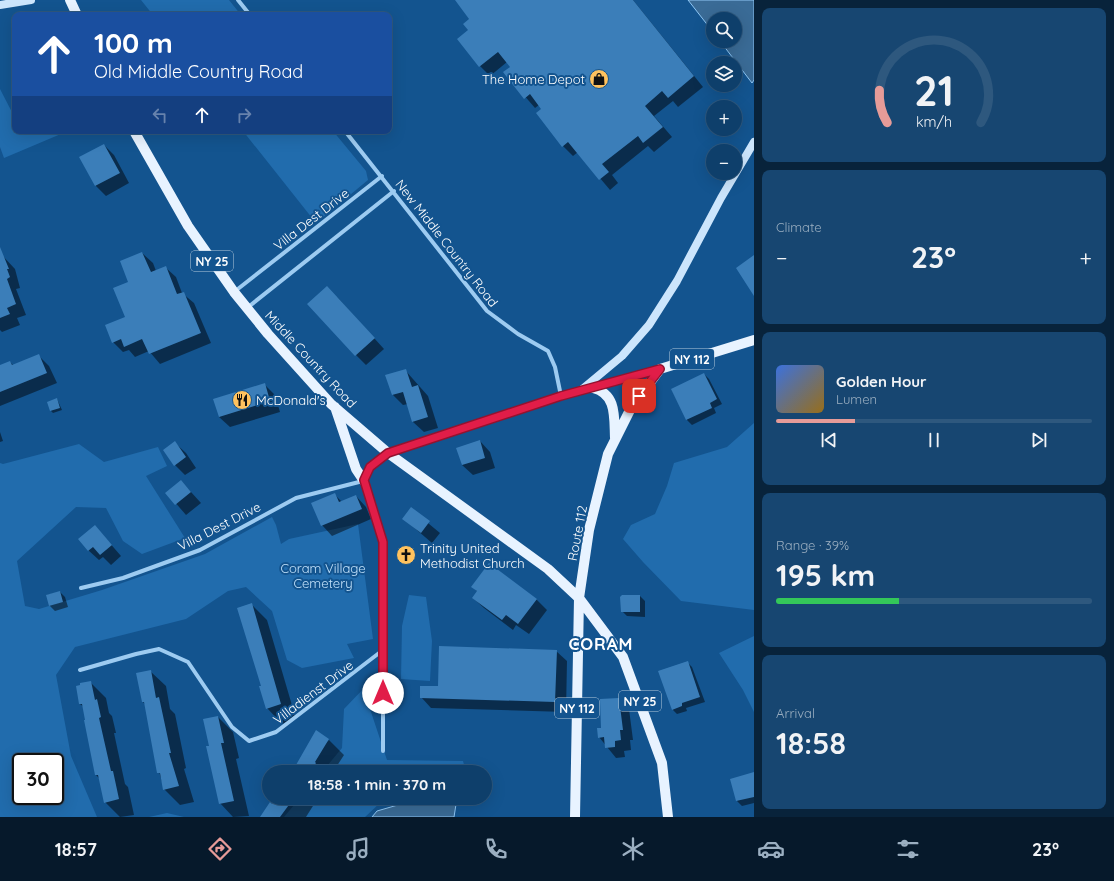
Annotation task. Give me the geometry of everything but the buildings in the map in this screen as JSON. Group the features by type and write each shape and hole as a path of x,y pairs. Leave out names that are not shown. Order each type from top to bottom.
{"main road":[{"path":"0,5 31,0"},
{"path":"70,0 76,12"},
{"name":"Middle Country Road","path":"136,134 188,226 234,292 268,334 335,407 388,453 548,569 578,598 623,657 662,763 668,817"},
{"path":"580,391 622,356 649,325 677,281 720,198 754,142"},
{"name":"NY 112","path":"660,369 754,340"},
{"path":"388,453 561,396 660,369"},
{"name":"Route 112","path":"575,817 578,598 589,530 608,454 631,408 660,369"},
{"path":"593,388 600,390 610,398 613,405 615,440"},
{"path":"335,407 356,469 364,480"}],"street":[{"path":"238,0 248,12"},
{"name":"New Middle Country Road","path":"347,134 394,191 487,311 518,334 548,351 555,367 561,396"},
{"name":"Villa Dest Drive","path":"234,292 382,176"},
{"path":"247,308 394,191"},
{"path":"383,751 383,542 364,480 370,467 388,453"},
{"name":"Villa Dest Drive","path":"81,588 123,578 200,550 296,498 364,480"},
{"name":"Villadienst Drive","path":"80,670 159,649 188,662 232,727 249,741 276,732 383,650"}],"green space":[{"path":"141,0 229,0 239,12 151,12"},
{"path":"0,89 12,112 12,134 61,134 4,158 0,147"},
{"path":"245,134 335,134 366,171 368,180 316,223"},
{"path":"754,423 754,610 681,601 623,539 631,525 655,514 667,486 674,463 727,447"},
{"name":"Coram Village Cemetery","path":"79,444 104,462 158,447 167,466 146,476 185,538 142,554 123,541 106,508 76,507 17,561 25,606 39,609 102,590 205,554 272,517 276,525 281,544 289,539 358,524 373,639 347,644 354,658 302,668 287,660 272,611 246,587 228,591 186,619 75,647 56,675 71,756 97,817 0,817 0,463 3,464"},
{"path":"409,595 426,597 432,641 430,681 401,679 402,626"},
{"path":"754,636 754,712 743,690 719,653"},
{"path":"366,686 369,706 387,760 463,761 464,765 328,765 342,748 344,709"},
{"path":"294,805 378,805 365,817 284,817"},
{"path":"167,813 184,817 149,817"}],"shaded area":[{"path":"688,0 754,0 754,80 752,83 742,70 742,56 731,56 725,48 742,48 742,12 706,12 706,23"},
{"path":"398,805 456,805 454,817 372,817 377,811"}],"place":[{"name":"The Home Depot","path":"599,79"},
{"name":"McDonald's","path":"242,400"},
{"name":"Trinity United Methodist Church","path":"406,555"}],"district":[{"name":"CORAM","path":"601,643"}],"route":[{"path":"383,693 383,542 364,480 370,467 388,453 417,443 561,396 660,369 639,396"}]}
